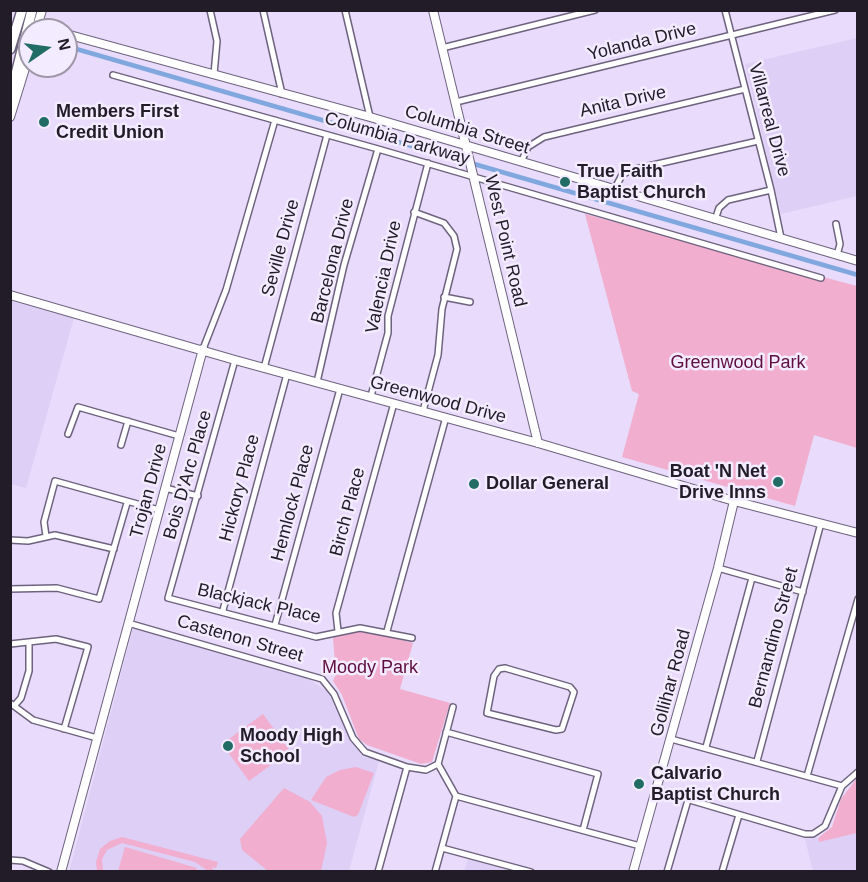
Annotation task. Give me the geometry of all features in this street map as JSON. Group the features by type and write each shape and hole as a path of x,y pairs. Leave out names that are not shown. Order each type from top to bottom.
{"highway":[{"path":"10,49 22,10"},
{"path":"10,98 32,10"}],"street":[{"path":"210,10 217,41 214,74"},
{"path":"263,10 282,94"},
{"path":"345,10 370,117"},
{"name":"West Point Road","path":"433,10 538,443"},
{"path":"442,48 595,10"},
{"name":"Villarreal Drive","path":"725,10 781,238"},
{"name":"Yolanda Drive","path":"456,102 835,10"},
{"name":"Columbia Street","path":"78,37 370,117 467,149 521,162 858,261"},
{"name":"Columbia Parkway","path":"113,75 428,164 474,174 821,278"},
{"path":"10,117 22,78"},
{"name":"Anita Drive","path":"521,162 528,147 544,137 745,89"},
{"name":"Trojan Drive","path":"61,872 203,350 226,290 275,120"},
{"name":"Seville Drive","path":"264,368 327,135"},
{"path":"614,190 622,175 631,170 758,141"},
{"name":"Barcelona Drive","path":"317,382 344,265 378,149"},
{"name":"Valencia Drive","path":"371,396 388,333 388,316 428,164"},
{"path":"715,220 724,202 771,190"},
{"path":"414,212 444,223 456,242 456,255 444,297 438,355 423,411"},
{"path":"836,224 840,244 837,255"},
{"name":"Greenwood Drive","path":"10,295 235,360 447,417 734,501 858,533"},
{"path":"444,297 470,302"},
{"name":"Bois D'Arc Place","path":"168,598 235,360"},
{"name":"Hickory Place","path":"223,610 287,374"},
{"name":"Hemlock Place","path":"275,625 340,389"},
{"name":"Birch Place","path":"338,631 336,613 394,403"},
{"path":"68,434 78,407 179,436"},
{"path":"387,631 447,417"},
{"path":"121,445 128,422"},
{"path":"46,536 44,522 56,481 159,510"},
{"path":"165,489 198,496"},
{"name":"Gollihar Road","path":"633,872 718,568 734,501"},
{"path":"10,589 57,588 99,599 128,503"},
{"name":"Bernandino Street","path":"757,761 821,523"},
{"path":"10,540 28,541 46,536 63,536 114,549"},
{"path":"718,568 802,592"},
{"path":"706,747 752,578"},
{"name":"Blackjack Place","path":"168,598 223,610 316,637 360,628 387,631 412,638"},
{"path":"807,776 858,599"},
{"name":"Castenon Street","path":"128,623 322,678 334,694 353,738 365,752 406,767"},
{"path":"10,644 56,639 88,647 64,729"},
{"path":"29,642 29,671 21,698 12,705 33,720 97,738"},
{"path":"505,668 566,685 574,692 565,725 556,730 487,713 494,676 499,669 505,668"},
{"path":"435,872 456,796 438,764 453,707"},
{"path":"446,732 598,774 584,830"},
{"path":"671,739 842,786"},
{"path":"378,872 406,767 426,770 438,764"},
{"path":"656,790 805,834 813,834 825,826 842,786 858,772"},
{"path":"456,796 640,846"},
{"path":"668,872 688,800"},
{"path":"722,872 739,815"},
{"path":"442,848 531,872"},
{"path":"10,860 24,861 49,872"}],"shaded area":[{"path":"857,38 857,196 781,214 745,64"},
{"path":"11,301 74,318 26,488 11,484"},
{"name":"Moody High School","path":"133,628 307,678 328,692 350,741 364,757 379,761 349,871 69,872"},
{"path":"857,833 857,871 813,871 805,839 818,838 819,842"},
{"path":"468,859 513,871 464,871"}],"green space":[{"name":"Greenwood Park","path":"585,214 857,286 857,448 814,435 795,506 622,457 639,394 632,391"},
{"name":"Moody Park","path":"350,631 376,633 413,643 400,689 450,703 432,762 421,764 367,745 359,739 342,695 333,681 336,674 333,638"},
{"path":"263,714 290,751 249,781 222,744"},
{"path":"356,767 374,773 358,815 354,817 311,800 326,777 340,770"},
{"path":"857,778 857,833 819,842 818,838 832,827 841,799"},
{"path":"284,788 310,802 322,816 327,843 321,871 268,871 242,850 240,839"},
{"path":"122,837 218,862 216,868 212,867 214,871 208,871 195,862 122,843 107,850 102,859 103,871 97,871 96,862 100,849 110,841"},
{"path":"125,847 197,868 196,871 118,871"}],"waterway":[{"path":"78,49 858,275"}],"place":[{"name":"Members First Credit Union","path":"44,122"},
{"name":"True Faith Baptist Church","path":"565,182"},
{"name":"Boat 'N Net Drive Inns","path":"778,482"},
{"name":"Dollar General","path":"474,484"},
{"name":"Moody High School","path":"228,746"},
{"name":"Calvario Baptist Church","path":"639,784"}]}
